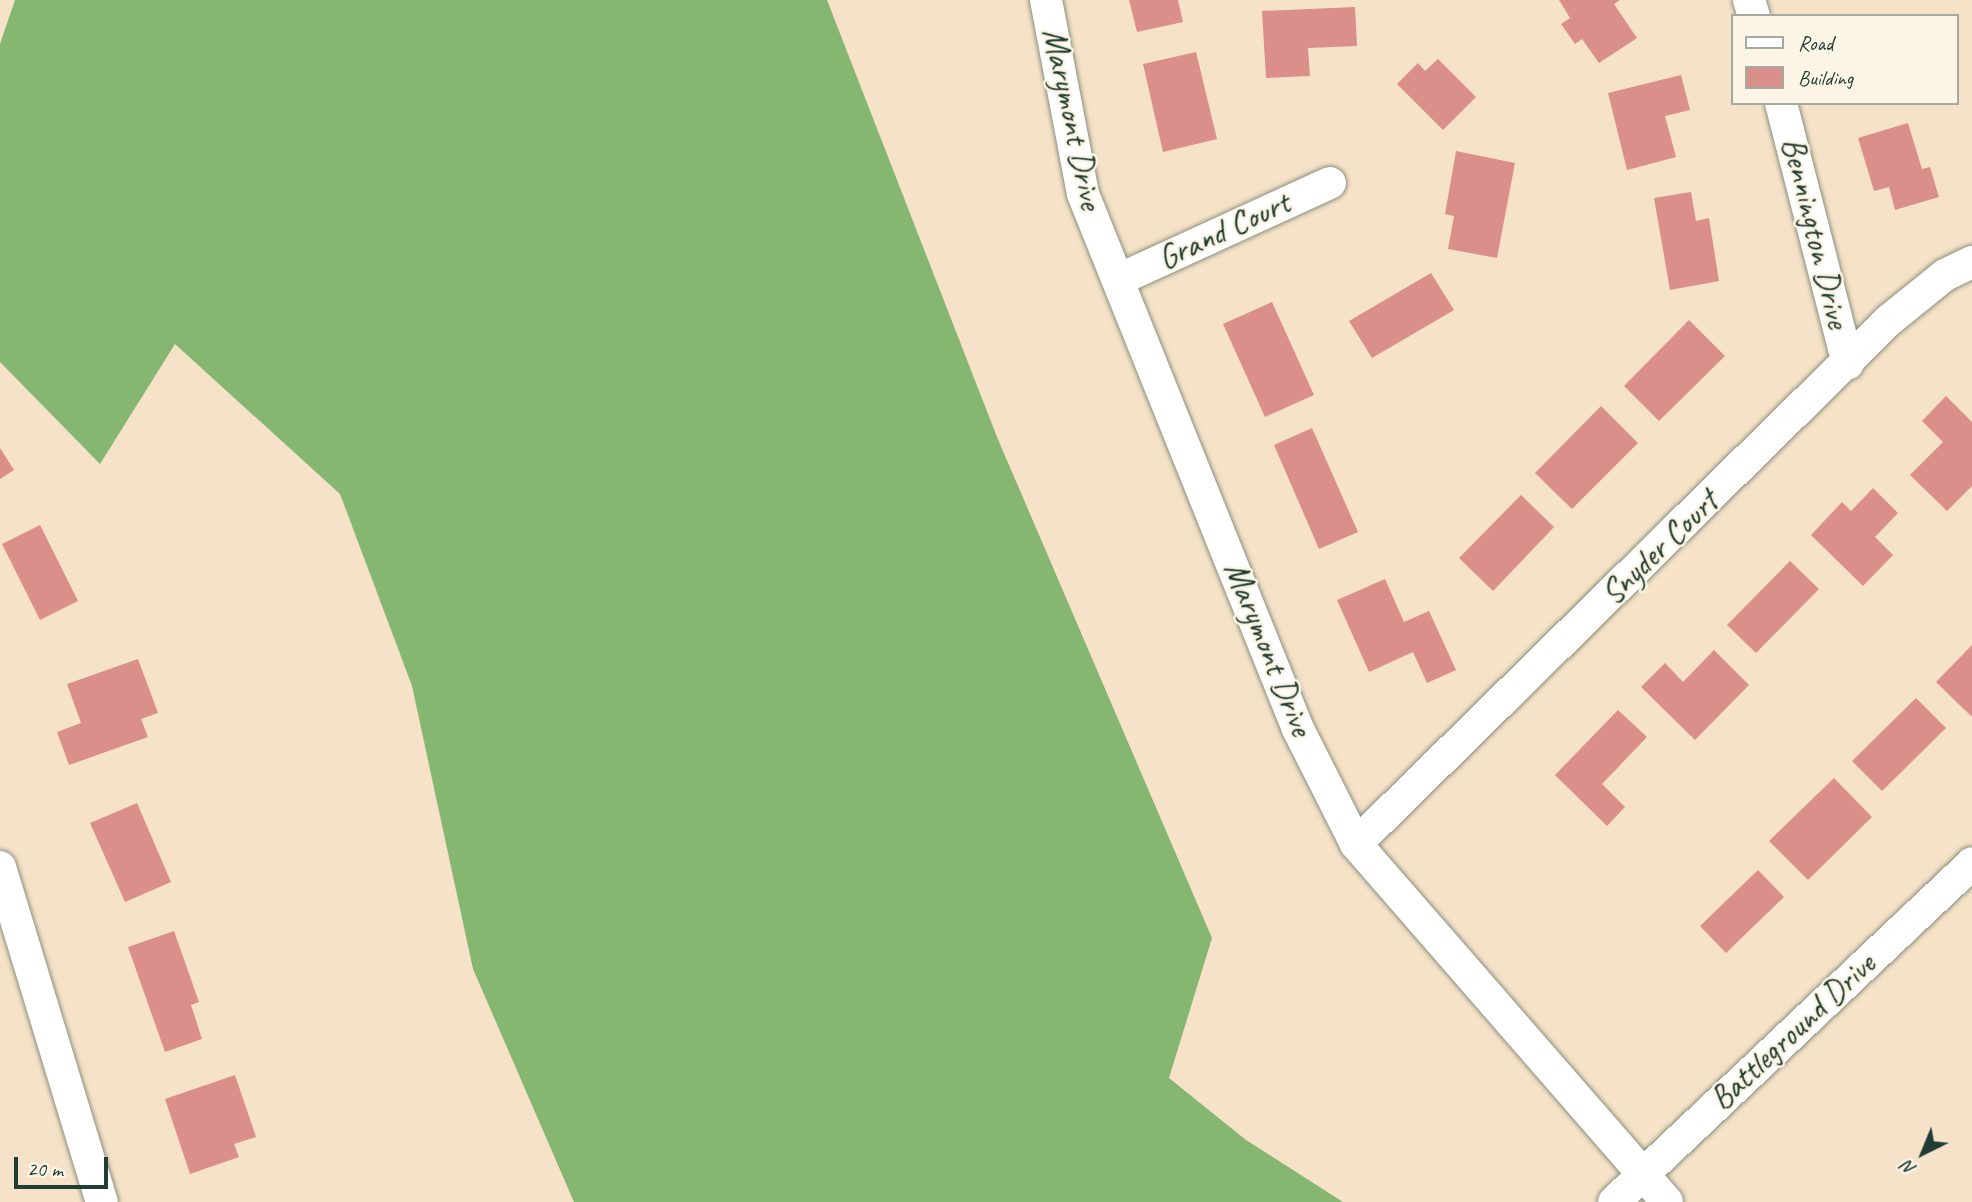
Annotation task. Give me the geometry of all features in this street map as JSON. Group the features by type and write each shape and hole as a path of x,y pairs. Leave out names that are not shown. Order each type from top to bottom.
{"street":[{"name":"Marymont Drive","path":"1046,0 1083,194 1298,729 1356,844 1667,1202"},
{"name":"Bennington Drive","path":"1782,105 1848,364"},
{"name":"Grand Court","path":"1118,280 1330,183"},
{"name":"Snyder Court","path":"1356,844 1848,364 1888,321 1945,275 1972,262"},
{"name":"Battleground Drive","path":"1614,1202 1972,863"},
{"path":"0,867 102,1202"}],"green space":[{"path":"15,0 827,0 997,437 1212,938 1169,1078 1246,1140 1343,1202 574,1202 473,969 412,686 340,494 175,344 100,464 0,362 0,44"}],"building":[{"path":"1129,0 1178,0 1183,22 1137,32"},
{"path":"1559,0 1620,0 1614,4 1637,38 1599,63 1582,39 1575,44 1561,24 1570,18"},
{"path":"1355,7 1357,46 1308,48 1310,76 1266,78 1262,11"},
{"path":"1196,52 1217,139 1163,152 1143,64"},
{"path":"1438,59 1476,97 1443,130 1397,84 1418,63 1425,71"},
{"path":"1681,75 1690,110 1665,116 1676,157 1627,170 1608,93"},
{"path":"1908,123 1922,169 1930,167 1939,197 1895,210 1889,187 1874,191 1858,138"},
{"path":"1456,151 1515,163 1497,258 1448,249 1454,216 1445,214"},
{"path":"1691,192 1696,221 1709,218 1719,281 1670,290 1654,198"},
{"path":"1431,273 1454,310 1372,358 1349,321"},
{"path":"1272,302 1314,395 1265,417 1223,324"},
{"path":"1689,320 1725,356 1659,421 1624,386"},
{"path":"1946,396 1972,422 1972,486 1947,511 1910,475 1943,442 1922,421"},
{"path":"1601,406 1638,443 1572,509 1535,473"},
{"path":"1312,428 1358,532 1319,549 1274,445"},
{"path":"0,448 14,470 0,479"},
{"path":"1873,488 1898,513 1875,537 1893,555 1863,586 1811,535 1842,502 1851,511"},
{"path":"1521,495 1554,527 1493,591 1459,558"},
{"path":"40,525 78,601 40,620 2,544"},
{"path":"1790,561 1819,589 1756,653 1727,625"},
{"path":"1385,579 1404,622 1429,611 1456,670 1427,683 1413,652 1369,672 1337,600"},
{"path":"1972,645 1972,715 1971,716 1936,682"},
{"path":"1714,650 1749,685 1695,740 1641,687 1665,663 1683,682"},
{"path":"138,659 158,713 141,719 148,737 69,765 57,732 81,723 67,684"},
{"path":"1916,698 1946,728 1882,791 1852,761"},
{"path":"1618,710 1647,737 1602,784 1625,807 1607,826 1555,775"},
{"path":"1834,778 1872,817 1808,880 1769,841"},
{"path":"137,803 171,882 125,902 90,823"},
{"path":"1758,870 1784,897 1726,953 1700,926"},
{"path":"174,931 199,1002 191,1005 202,1039 165,1052 128,947"},
{"path":"235,1075 256,1137 234,1144 239,1157 190,1174 165,1099"}]}
